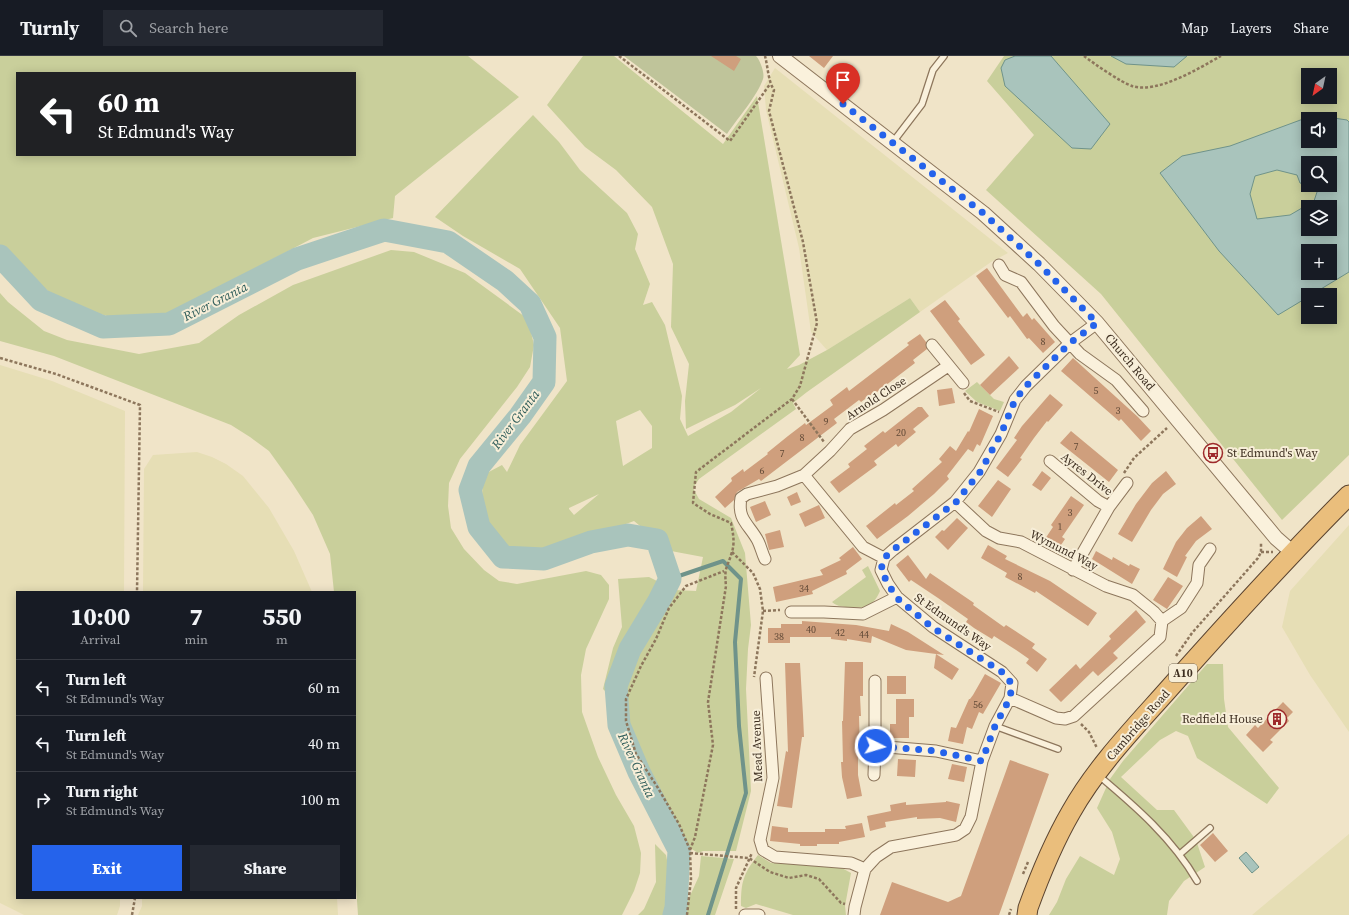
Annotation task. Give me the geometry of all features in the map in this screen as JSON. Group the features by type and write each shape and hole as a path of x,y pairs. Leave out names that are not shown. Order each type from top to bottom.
{"highway":[{"name":"Cambridge Road","path":"1025,913 1052,845 1071,811 1097,774 1140,721 1292,552 1349,495"}],"street":[{"name":"Church Road","path":"780,56 983,213 1039,264 1097,323 1276,538 1292,552"},
{"path":"999,265 1005,275 1021,282 1054,326 1080,354 1116,380 1143,411"},
{"path":"804,475 863,547 884,558 956,502 980,472 1001,434 1015,400 1026,386 1070,343 1097,323"},
{"path":"932,345 963,383"},
{"name":"Arnold Close","path":"765,559 758,541 741,516 739,508 742,498 748,494 776,486 804,475 830,451 850,429 883,410 948,366"},
{"name":"Ayres Drive","path":"1050,461 1098,501 1109,507"},
{"name":"Ayres Drive","path":"1073,570 1109,507 1127,483"},
{"name":"Wymund Way","path":"956,502 986,531 999,538 1020,542 1106,586 1133,595 1154,612 1162,621"},
{"path":"854,911 865,869 876,857 891,847 956,835 965,829 971,817 982,761 995,726 1010,698 1056,718 1065,719 1074,716 1160,637 1162,621 1181,608 1197,583 1198,565 1210,549"},
{"name":"St Edmund's Way","path":"884,558 881,570 897,598 933,628 1002,672 1012,684 1010,698"},
{"name":"St Edmund's Way","path":"791,612 863,614 897,598"},
{"name":"Mead Avenue","path":"760,840 773,778 766,678"},
{"path":"874,775 875,681"},
{"path":"875,746 936,751 982,761"},
{"path":"760,840 763,850 775,857 851,863 865,869"},
{"path":"745,915 759,915"}],"lane":[{"path":"893,142 922,104 933,70 944,56"},
{"path":"995,726 1058,749"},
{"path":"1097,774 1120,793 1180,854 1197,881"},
{"path":"1180,854 1210,828"}],"path":[{"path":"619,56 730,141 770,84"},
{"path":"687,915 691,879 690,852 695,837 713,745 708,702 726,586 724,571 732,552 734,538 731,524 710,514 693,503 696,472 792,399 800,386 817,323 803,242 769,111 774,90 770,84 769,70 765,56"},
{"path":"1084,56 1131,86 1149,87 1185,76 1221,56"},
{"path":"0,358 56,374 140,405 138,591"},
{"path":"963,383 963,392 970,401 1008,416"},
{"path":"792,399 830,451"},
{"path":"1127,483 1123,474 1134,458 1172,424"},
{"path":"732,552 753,572 760,589 763,611 753,674 754,681"},
{"path":"690,852 675,818 636,754 626,721 626,699 641,666 656,640 669,608 686,586 724,571"},
{"path":"763,611 779,610 791,612"},
{"path":"1074,716 1089,732 1098,750"},
{"path":"736,915 736,888 749,858 760,840"},
{"path":"690,852 749,858 770,872 789,878 806,875 819,879 841,903 854,911"},
{"path":"132,915 135,899"}],"shaded area":[{"path":"775,68 1008,253 991,262 920,312 910,298 827,350 811,332 799,248 766,110 764,86"},
{"path":"0,365 52,381 125,411 124,591 16,591 16,899 120,899 120,906 117,915 24,915 0,903"},
{"path":"197,452 226,464 243,476 269,508 294,551 312,591 143,591 144,469 153,455"},
{"path":"1349,525 1349,732 1310,675 1282,627 1290,591"},
{"path":"1349,834 1349,915 1252,915"},
{"path":"142,899 337,899 338,915 138,915 142,906"}],"green space":[{"path":"0,56 468,56 519,97 395,196 393,218 313,238 163,317 114,318 62,303 16,264 0,245"},
{"path":"583,56 614,56 723,144 757,96 800,355 787,369 799,365 827,350 910,298 920,312 807,392 793,403 796,409 699,479 693,488 699,499 731,518 745,553 751,625 746,689 751,791 736,851 703,851 698,853 679,841 634,753 619,705 603,689 613,648 622,627 618,579 649,577 675,590 696,591 703,557 671,551 634,521 556,550 529,554 511,552 481,517 483,475 502,465 507,472 520,445 567,381 560,328 520,269 463,236 435,217 533,115 559,142 580,170 627,213 638,234 635,249 650,284 643,305 652,302 665,325 682,396 680,419 688,436 731,412 761,388 735,405 686,429 685,401 689,364 671,327 673,264 652,207 616,170 585,147 547,105","holes":["640,410 652,426 652,448 623,466 616,421","599,494 574,515 569,509 569,508"]},
{"path":"624,56 756,56 762,67 763,79 757,92 727,134"},
{"path":"1004,56 1349,56 1349,455 1282,520 1101,294 986,190 1034,135 987,81"},
{"path":"391,250 414,252 465,273 528,319 534,345 530,367 517,387 460,459 449,483 448,506 451,528 464,549 484,570 499,581 517,584 586,571 601,575 609,585 609,599 586,649 581,675 582,712 598,757 616,795 634,826 641,853 640,873 634,891 622,915 358,915 356,886 356,591 334,591 330,554 313,515 269,451 231,425 54,356 0,341 0,293 8,302 44,331 67,340 139,354 199,343 239,315 293,285"},
{"path":"977,382 994,399 1004,402 1000,411 977,402 965,391"},
{"path":"868,566 880,591 874,601 863,607 846,607 832,602 866,577 862,570"},
{"path":"1207,664 1223,664 1224,699 1228,727 1279,788 1267,804 1197,758 1188,736 1176,731 1160,740 1121,777 1157,810 1174,810 1196,840 1205,867 1184,881 1169,901 1167,915 1049,915 1057,902 1066,879 1080,856 1114,875 1120,859 1112,832 1097,808 1110,779 1123,761"},
{"path":"655,844 666,855 674,895 684,909 699,876 701,856 734,859 715,915 638,915 644,909 656,882"},
{"path":"758,855 771,863 840,867 851,873 845,906 846,915 793,915 756,904 746,908 741,906 742,884 746,873"}],"water":[{"path":"1015,56 1051,56 1110,124 1091,149 1072,148 1005,86 1001,68 1005,60"},
{"path":"1111,56 1187,56 1174,67 1126,64"},
{"path":"1337,118 1347,120 1349,122 1349,272 1337,279 1337,244 1301,244 1301,280 1336,280 1323,288 1301,288 1301,301 1278,315 1219,251 1160,173 1182,156 1230,146 1301,120 1301,148 1337,148","holes":["1301,156 1337,156 1337,192 1317,192 1314,200 1337,200 1337,236 1301,236 1301,209 1290,215 1257,219 1250,194 1255,176 1277,170 1297,175 1301,183"]},
{"path":"1246,852 1259,867 1252,873 1239,858"}],"building":[{"path":"711,56 736,56 741,59 734,71"},
{"path":"809,56 833,56 824,68"},
{"path":"987,268 1023,317 1027,313 1032,320 1034,318 1055,342 1043,353 1029,338 1027,339 1010,316 1008,318 976,276"},
{"path":"945,300 960,319 958,321 985,355 971,365 930,311"},
{"path":"920,334 926,342 927,349 913,360 915,363 877,392 876,391 861,402 859,400 834,419 837,423 761,481 759,479 737,492 734,500 725,508 715,497 732,481 731,478 743,469 744,472 805,423 806,425 833,405 830,400 847,387 849,391 909,345 907,343"},
{"path":"1009,356 1019,368 990,395 980,385"},
{"path":"1073,358 1138,417 1151,431 1141,441 1121,419 1119,421 1061,371"},
{"path":"952,388 955,403 939,406 937,390"},
{"path":"1050,394 1063,405 1048,422 1047,421 1034,438 1020,458 1022,459 1008,477 996,468 1017,440 1014,438 1022,426"},
{"path":"918,407 922,407 929,416 913,429 916,432 898,447 896,444 874,461 877,465 839,493 830,482 850,467 848,464 867,449 864,446 883,431 885,433"},
{"path":"979,409 993,416 980,446 977,444 973,452 968,449 947,476 949,479 934,494 877,539 866,526 895,503 896,505 914,491 912,489 942,462 939,459 950,446 956,451 968,431 969,432"},
{"path":"1071,431 1118,470 1109,482 1060,443"},
{"path":"1042,471 1051,478 1041,491 1032,485"},
{"path":"1166,471 1176,484 1163,494 1151,510 1132,542 1118,534 1136,504 1152,483"},
{"path":"998,480 1011,489 992,517 978,506"},
{"path":"797,492 801,502 791,506 787,497"},
{"path":"1071,496 1084,505 1062,537 1065,539 1059,548 1045,539 1053,527 1051,525"},
{"path":"765,501 771,515 756,522 750,507"},
{"path":"819,505 825,518 805,527 799,514"},
{"path":"1201,516 1212,529 1196,541 1185,556 1187,557 1177,577 1163,569 1176,542 1187,528"},
{"path":"957,518 968,528 948,550 935,537 942,530 944,531"},
{"path":"780,530 784,547 769,550 765,534"},
{"path":"988,545 1007,556 1005,559 1050,581 1097,613 1088,626 1036,591 1035,593 1005,577 1007,573 981,558"},
{"path":"853,547 862,559 846,571 847,574 812,591 813,594 776,602 773,587 823,575 820,570 841,560 839,558"},
{"path":"1096,551 1112,560 1113,557 1129,566 1130,564 1140,569 1132,584 1092,559"},
{"path":"908,555 926,579 930,573 974,603 973,605 1004,627 1006,625 1035,644 1032,648 1047,659 1037,672 1026,663 1029,659 994,636 992,639 974,628 966,622 968,619 911,580 909,582 896,565"},
{"path":"1168,577 1183,586 1167,609 1153,600"},
{"path":"1136,610 1146,622 1113,653 1118,658 1098,676 1093,671 1061,702 1049,690 1076,664 1080,669 1111,639 1109,636"},
{"path":"802,621 856,625 889,631 891,624 908,632 944,655 906,650 872,636 871,643 847,639 847,641 831,639 831,637 790,637 790,643 768,643 768,628 781,628 781,624 802,624"},
{"path":"936,654 959,669 952,680 934,668"},
{"path":"845,662 863,662 863,696 860,696 861,716 859,716 860,756 858,756 858,775 862,796 847,799 842,777 841,762 843,762 842,721"},
{"path":"785,663 800,663 803,715 804,737 802,737 792,808 777,806 786,751 788,752"},
{"path":"985,674 1001,683 983,714 979,712 972,729 967,727 963,744 948,741 951,727 956,728 969,699 973,695"},
{"path":"887,676 906,676 906,694 887,694"},
{"path":"896,699 914,699 914,717 909,717 909,738 890,738 890,724 896,724"},
{"path":"1283,702 1293,712 1287,718 1289,721 1270,740 1273,742 1263,752 1246,735 1255,725 1258,728"},
{"path":"898,759 916,760 915,777 897,776"},
{"path":"1010,760 1049,774 999,915 880,915 892,882 948,902 961,896"},
{"path":"952,764 967,767 964,782 948,779"},
{"path":"946,801 960,804 956,822 940,818 917,819 917,817 885,822 886,827 870,831 867,816 891,811 890,805 906,802 906,805"},
{"path":"862,823 865,837 839,842 839,844 800,846 800,844 770,841 772,826 788,828 788,832 825,832 825,829 846,829 845,826"},
{"path":"1213,833 1228,851 1215,862 1200,845"}],"waterway":[{"name":"River Granta","path":"0,256 41,300 103,327 169,324 297,259 384,230 448,242 505,281 530,304 545,337 544,382 520,416 479,466 470,490 479,527 503,557 544,559 591,542 628,535 657,540 670,579 659,601 630,649 616,686 619,725 639,772 679,850 676,908 674,915"},
{"path":"670,579 723,561 741,579 735,642 739,726 746,793 708,915"}],"place":[{"name":"St Edmund's Way","path":"1213,453"},
{"name":"Redfield House","path":"1277,719"}],"route":[{"path":"843,104 983,213 1039,264 1097,323 1070,343 1026,386 1015,400 1001,434 980,472 956,502 884,558 881,570 897,598 933,628 1002,672 1012,684 1010,698 995,726 982,761 936,751 875,746"}]}
